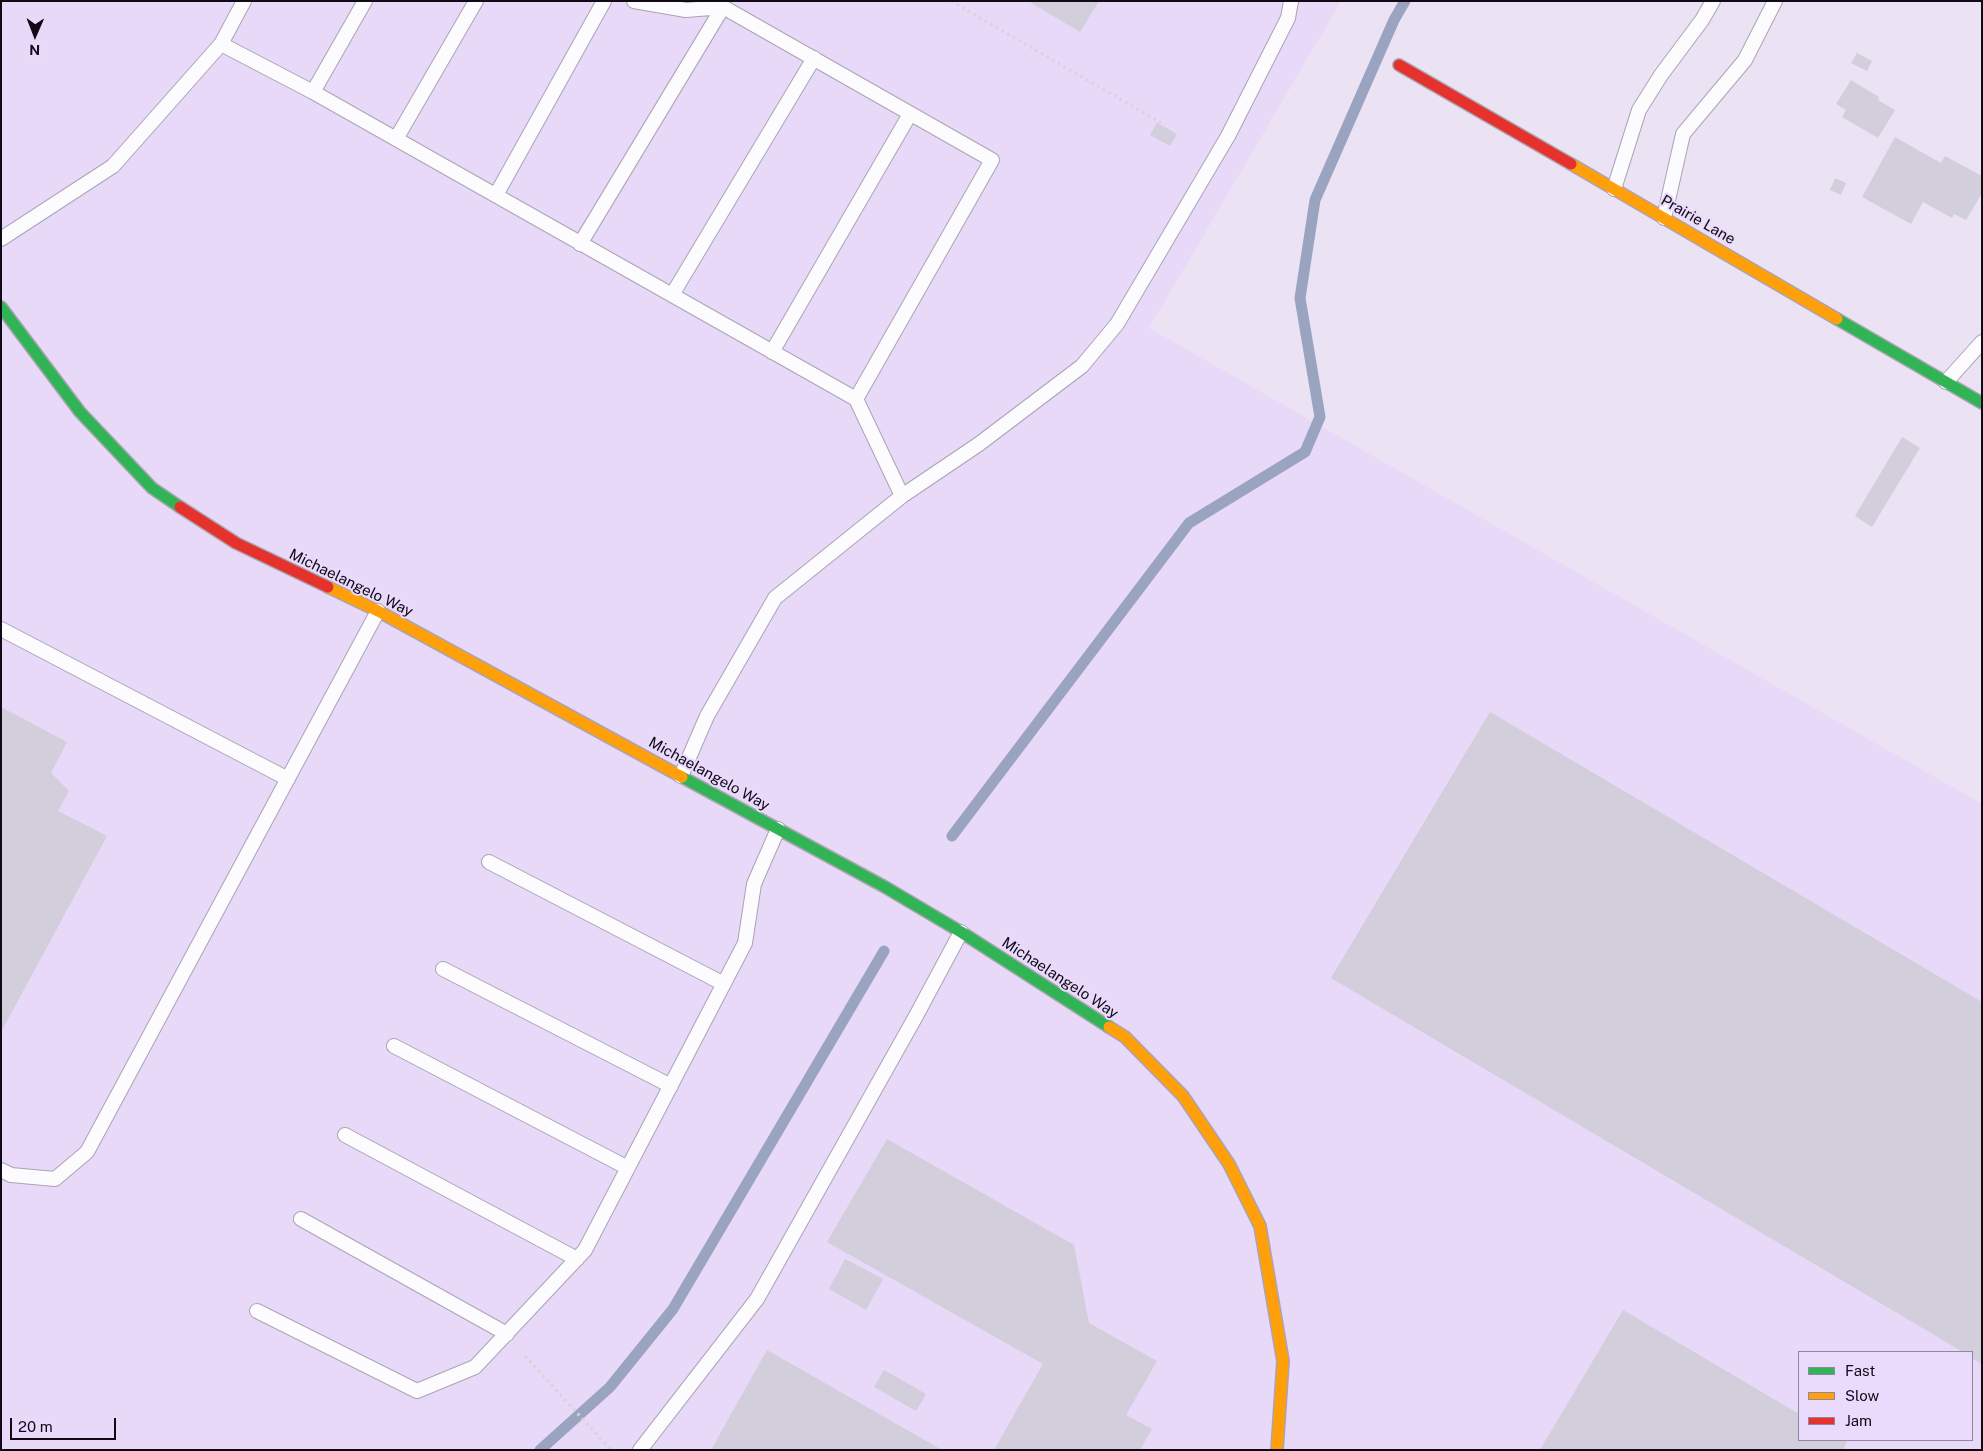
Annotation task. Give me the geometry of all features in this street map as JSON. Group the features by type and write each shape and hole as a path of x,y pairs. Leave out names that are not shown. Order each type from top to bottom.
{"street":[{"name":"Prairie Lane","path":"1399,64 1982,403"},
{"name":"Michaelangelo Way","path":"1,307 80,412 152,488 236,543 378,611 885,887 961,932 1125,1037 1183,1096 1229,1164 1260,1226 1283,1361 1276,1450"}],"lane":[{"path":"1,239 113,166 221,44 244,1"},
{"path":"313,92 365,1"},
{"path":"396,139 476,1"},
{"path":"496,195 604,1"},
{"path":"634,1 686,10 723,7 992,160 856,398"},
{"path":"681,776 707,716 776,598 902,496 979,444 1082,366 1117,324 1228,136 1288,18 1291,1"},
{"path":"1614,189 1639,110 1661,75 1702,20 1713,1"},
{"path":"1664,218 1683,134 1746,60 1775,1"},
{"path":"580,244 723,7"},
{"path":"221,44 313,92 856,398 902,496"},
{"path":"672,295 814,58"},
{"path":"772,352 910,114"},
{"path":"1946,382 1982,342"},
{"path":"1,1170 11,1175 55,1179 87,1152 378,611"},
{"path":"1,629 288,779"},
{"path":"257,1312 416,1391 475,1367 585,1250 745,943 754,884 778,829"},
{"path":"489,862 724,984"},
{"path":"640,1450 757,1300 961,932"},
{"path":"443,969 671,1086"},
{"path":"394,1046 628,1168"},
{"path":"345,1135 577,1259"},
{"path":"301,1219 507,1334"}],"path":[{"path":"951,1 1165,125"},
{"path":"525,1356 611,1450"}],"shaded area":[{"path":"1,1 1341,1 1149,328 1982,804 1982,1450 1,1450"}],"building":[{"path":"1028,1 1099,1 1080,32"},
{"path":"1857,53 1872,61 1867,71 1851,63"},
{"path":"1851,80 1879,97 1878,100 1895,110 1878,138 1842,117 1846,110 1836,104"},
{"path":"1157,123 1177,134 1170,146 1150,135"},
{"path":"1895,137 1941,163 1945,156 1982,176 1982,193 1966,220 1954,214 1952,218 1923,202 1911,224 1862,197"},
{"path":"1835,178 1846,183 1841,195 1830,190"},
{"path":"1902,437 1920,448 1872,527 1855,516"},
{"path":"1,707 67,742 51,773 69,791 58,811 107,836 1,1032"},
{"path":"1490,712 1982,1002 1982,1364 1973,1359 1973,1351 1961,1351 1331,978"},
{"path":"887,1139 1074,1245 1089,1323 1157,1361 1126,1415 1152,1429 1140,1450 994,1450 1043,1364 827,1242"},
{"path":"845,1259 883,1279 866,1310 829,1289"},
{"path":"1623,1310 1798,1413 1798,1441 1847,1442 1843,1450 1540,1450"},
{"path":"767,1350 942,1450 711,1450"},
{"path":"884,1370 926,1394 916,1411 874,1387"}],"waterway":[{"path":"952,836 1189,523 1305,452 1320,417 1300,298 1315,200 1394,20 1405,1"},
{"path":"540,1450 610,1387 673,1309 884,951"}],"traffic: fast":[{"path":"1,307 80,412 152,488 180,507"},
{"path":"1837,319 1982,403"},
{"path":"682,777 885,887 961,932 1109,1027"}],"traffic: slow":[{"path":"1571,164 1837,319"},
{"path":"328,587 378,611 682,777"},
{"path":"1109,1027 1125,1037 1183,1096 1229,1164 1260,1226 1283,1361 1277,1450"}],"traffic: jam":[{"path":"1399,65 1571,164"},
{"path":"180,507 236,543 328,587"}]}
